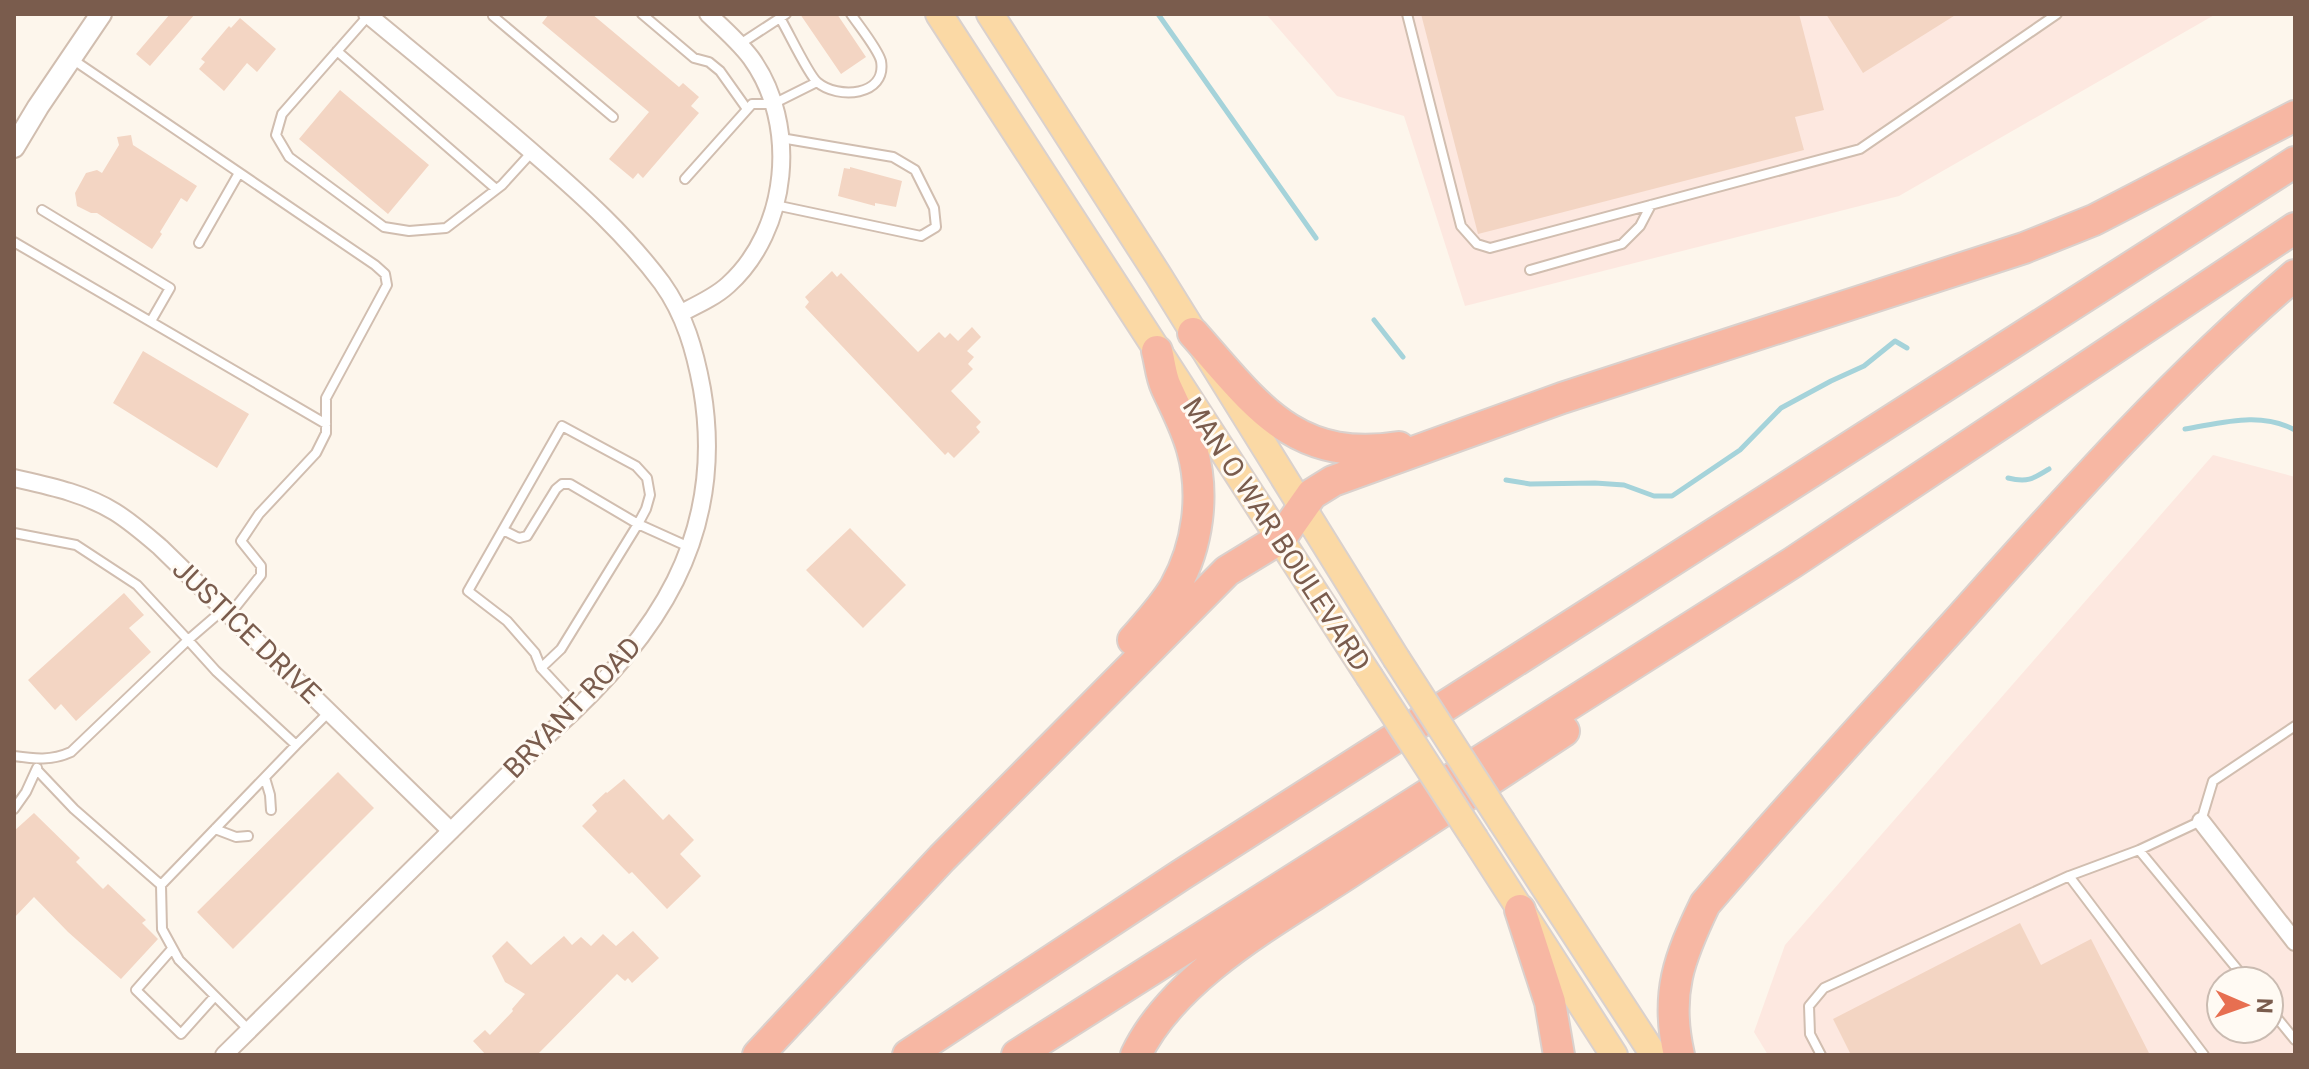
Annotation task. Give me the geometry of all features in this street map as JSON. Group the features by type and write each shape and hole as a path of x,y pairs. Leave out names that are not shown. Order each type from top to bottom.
{"highway":[{"path":"758,1055 967,833 1227,571 1281,538 1312,494 1333,481 1562,398 2024,248 2094,220 2295,116"},
{"path":"908,1055 1181,875 2295,162"},
{"path":"1017,1055 1792,563 2295,228"},
{"path":"1679,1055 1674,1032 1678,965 1705,904 2050,517 2169,392 2295,275"},
{"path":"1193,333 1260,408 1296,434 1334,446 1370,450 1467,432"},
{"path":"967,833 1156,614 1187,562 1198,510 1193,451 1183,420 1164,383 1157,351"},
{"path":"1136,1055 1162,1016 1202,973 1266,927 1594,711 1792,563"},
{"path":"1520,910 1550,1002 1559,1055"}],"main road":[{"name":"MAN O WAR BOULEVARD","path":"939,14 1614,1055"},
{"name":"MAN O WAR BOULEVARD","path":"990,14 1158,275 1396,658 1654,1055"}],"street":[{"path":"14,147 101,14"},
{"name":"BRYANT ROAD","path":"224,1055 622,662 669,596 698,519 706,470 707,437 697,363 681,313 662,283 591,204 368,14"},
{"path":"681,313 728,285 743,269 758,247 775,205 780,181 780,138 767,88 752,59 708,14"},
{"name":"JUSTICE DRIVE","path":"14,478 95,501 118,514 160,547 451,831"},
{"path":"2201,821 2295,942"}],"lane":[{"path":"368,14 282,114 276,135 289,157 384,227 409,231 446,228 496,189 532,152"},
{"path":"495,14 493,16 613,117"},
{"path":"642,14 694,58 709,62 720,71 747,109"},
{"path":"739,45 783,16 817,82 832,90 856,94 872,87 881,75 881,59 851,14"},
{"path":"1407,14 1461,226 1477,244 1490,248 1860,149 2057,14"},
{"path":"337,51 496,189"},
{"path":"14,756 55,759 71,752 188,640 227,611 261,575 261,566 241,541 259,514 316,453 326,433 326,398 387,285 385,274 375,265 71,59"},
{"path":"685,179 752,104 773,104 817,82"},
{"path":"775,205 921,236 936,227 934,208 915,170 893,157 780,138"},
{"path":"199,243 239,173"},
{"path":"1530,270 1622,244 1640,226 1651,205"},
{"path":"42,210 170,288 151,321"},
{"path":"14,242 326,424"},
{"path":"541,668 561,649 638,524 650,495 647,478 636,466 562,426 468,591 507,621 535,653 541,668 578,708"},
{"path":"503,530 519,538 527,536 556,489 562,484 570,484 638,524 689,548"},
{"path":"14,533 76,545 137,585 216,671 296,745"},
{"path":"249,1030 179,960 172,949 162,929 161,885 330,711"},
{"path":"1821,1055 1810,1034 1809,1006 1824,988 2069,876 2139,850 2201,821 2213,781 2295,726"},
{"path":"14,809 26,792 39,760"},
{"path":"37,770 74,809 161,885"},
{"path":"265,778 271,810"},
{"path":"14,791 26,792"},
{"path":"215,829 236,837 248,836"},
{"path":"2139,850 2234,965"},
{"path":"2069,876 2204,1055"},
{"path":"172,949 136,990 181,1034 215,996"}],"shaded area":[{"path":"1266,14 2216,14 1899,196 1465,306 1404,116 1337,96"},
{"path":"2213,455 2295,477 2295,1055 1768,1055 1754,1032 1785,945"}],"building":[{"path":"170,14 195,14 150,66 136,54"},
{"path":"549,14 592,14 679,87 683,83 699,97 691,106 699,113 643,178 638,173 633,179 609,159 649,112 542,23"},
{"path":"800,14 837,14 866,57 841,74"},
{"path":"1421,14 1799,14 1824,110 1795,117 1804,150 1478,234"},
{"path":"1826,14 1957,14 1863,73"},
{"path":"240,18 276,49 257,72 247,63 224,91 199,69 205,62 201,59 229,26 231,28"},
{"path":"340,90 429,165 388,214 299,139"},
{"path":"131,135 133,145 197,186 187,202 181,198 152,249 97,213 77,206 75,193 86,173 97,170 102,173 119,145 117,137"},
{"path":"844,168 902,181 896,207 875,203 875,206 838,196"},
{"path":"832,271 837,277 841,273 918,352 939,332 945,338 950,333 958,341 972,327 981,337 967,351 974,357 968,364 973,369 951,391 981,422 976,427 980,432 954,458 948,452 945,455 805,307 809,302 805,297"},
{"path":"143,351 249,414 217,468 113,403"},
{"path":"850,528 906,585 863,628 806,570"},
{"path":"124,593 144,615 129,628 151,652 76,721 61,704 55,710 28,680"},
{"path":"338,772 374,808 233,949 197,912"},
{"path":"624,779 663,820 669,814 694,840 680,854 701,876 667,909 582,826 597,811 592,805"},
{"path":"34,813 80,858 76,862 103,889 108,884 146,920 142,923 158,939 121,979 34,897 14,918 14,831"},
{"path":"2020,923 2041,965 2091,939 2150,1055 1851,1055 1833,1019"},
{"path":"633,931 659,958 632,983 617,974 537,1055 486,1055 473,1041 485,1030 490,1035 525,994 505,982 492,956 507,941 531,965 564,936 572,945 581,937 591,946 603,934 616,946"}],"waterway":[{"path":"1158,14 1316,238"},
{"path":"1374,320 1403,357"},
{"path":"1506,480 1530,484 1624,485 1654,496 1672,496 1740,450 1781,408 1864,366 1895,341 1907,348"},
{"path":"2185,429 2255,420 2282,424 2295,430"},
{"path":"2008,478 2030,479 2049,469"}]}
